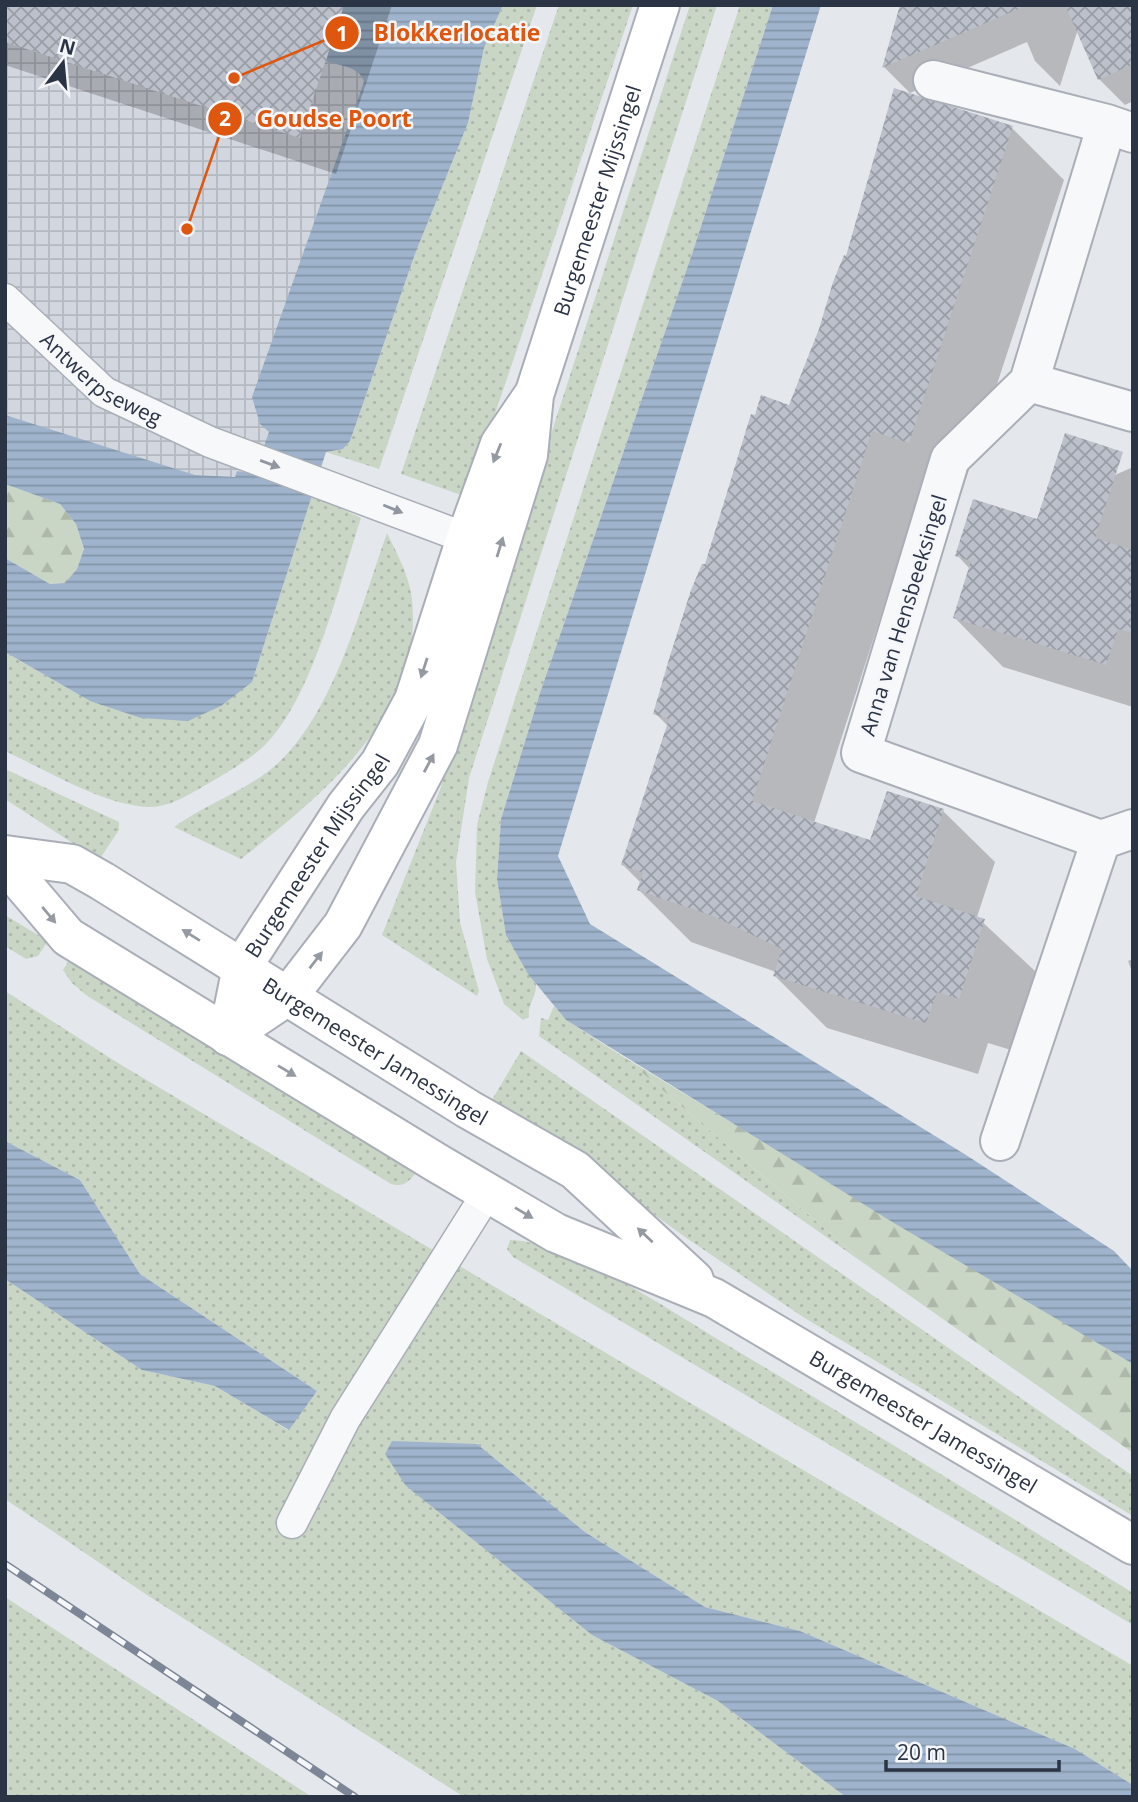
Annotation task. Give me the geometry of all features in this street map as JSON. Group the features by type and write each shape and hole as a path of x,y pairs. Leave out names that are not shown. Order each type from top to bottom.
{"main road":[{"name":"Burgemeester Mijssingel","path":"228,1036 289,995 343,925 438,745 528,455 534,395 660,5"},
{"name":"Burgemeester Mijssingel","path":"228,1036 242,967 346,806 380,763 414,700 466,538 500,444 534,395"},
{"name":"Burgemeester Jamessingel","path":"5,855 72,864 289,995 468,1109 575,1170 713,1298"},
{"name":"Burgemeester Jamessingel","path":"5,863 68,937 228,1036 556,1233 713,1298 1133,1545"}],"street":[{"name":"Anna van Hensbeeksingel","path":"933,80 1120,129 1029,382 950,460 861,753 1117,835 1000,1141"},
{"path":"1029,382 1133,412"}],"lane":[{"name":"Antwerpseweg","path":"5,299 104,392 210,442 466,538"},
{"path":"292,1523 345,1419 488,1192"}],"shaded area":[{"path":"5,5 448,5 258,543 5,453"}],"green space":[{"path":"503,5 537,5 379,469 326,452 343,449 350,441 415,254 468,123 484,48"},
{"path":"559,5 633,5 467,497 401,474"},
{"path":"690,5 717,5 469,778 456,862 460,922 479,991 477,996 382,935 441,787 495,607"},
{"path":"740,5 773,5 692,254 540,693 501,819 497,879 506,934 536,984 529,1017 523,1020 504,1004 487,959 475,892 477,825 488,782"},
{"path":"5,484 60,504 76,524 84,550 77,569 66,583 50,584 5,558"},
{"path":"312,495 361,518 323,639 310,671 281,726 264,746 245,761 197,790 181,799 156,807 112,800 56,777 5,751 5,652 90,701 252,682"},
{"path":"387,533 401,562 411,593 412,635 404,674 387,711 364,746 305,807 241,859 174,827 270,770 292,749 311,723 342,660"},
{"path":"5,769 119,822 119,830 101,857 80,848 5,799"},
{"path":"5,915 48,941 38,956 26,959 5,946"},
{"path":"71,957 416,1173 405,1183 391,1184 86,995 72,983 63,970"},
{"path":"5,991 118,1063 1133,1666 1133,1785 1075,1749 800,1631 705,1607 585,1532 477,1444 406,1486 592,1635 718,1701 846,1797 464,1797 150,1597 5,1499 5,1279 142,1370 215,1386 288,1430 317,1391 140,1274 80,1180 5,1141"},
{"path":"554,1006 566,1020 625,1058 872,1269 539,1036 541,1018 548,1020"},
{"path":"521,1051 1133,1476 1133,1516 803,1317 685,1237 582,1162 490,1103"},
{"path":"625,1058 1133,1364 1133,1453 872,1269"},
{"path":"510,1240 534,1243 561,1252 619,1280 1133,1593 1133,1625 513,1257 507,1249"},
{"path":"5,1597 312,1797 5,1797"}],"water":[{"path":"344,5 503,5 484,48 468,123 415,254 350,441 343,449 326,452 252,682 221,706 188,721 141,718 90,701 5,652 5,558 50,584 65,583 77,569 84,549 76,524 60,504 5,484 5,415 195,475 235,477 237,471 254,474 269,432 260,424 252,397 364,82 354,70 326,61"},
{"path":"773,5 821,5 558,856 590,924 966,1155 1114,1251 1133,1271 1133,1364 894,1223 566,1020 528,974 506,935 497,879 501,819 540,693 692,254"},
{"path":"5,1141 80,1180 140,1274 317,1391 289,1430 215,1386 142,1370 5,1279"},
{"path":"392,1441 477,1444 585,1532 705,1607 800,1631 1075,1749 1133,1785 1133,1797 846,1797 718,1701 592,1635 406,1486 385,1454"}],"building":[{"path":"5,5 344,5 300,138 5,42"},
{"path":"900,5 1027,5 882,68"},
{"path":"1065,5 1133,5 1133,64 1098,80"},
{"path":"894,88 1013,126 909,443 872,431 752,801 870,840 887,791 944,809 916,896 985,919 959,999 937,992 926,1023 773,976 782,949 713,916 637,890 643,873 621,865 669,719 653,714 691,590 702,564 705,564 751,414 755,415 761,395 789,405 819,329 833,282 844,255 846,256"},
{"path":"1065,433 1123,452 1095,538 1133,550 1133,633 1118,629 1106,665 953,618 971,561 955,556 973,499 1037,519"}],"railway":[{"path":"5,1564 355,1797"}],"place":[{"name":"Blokkerlocatie","path":"234,78"},
{"name":"Goudse Poort","path":"187,229"}]}
